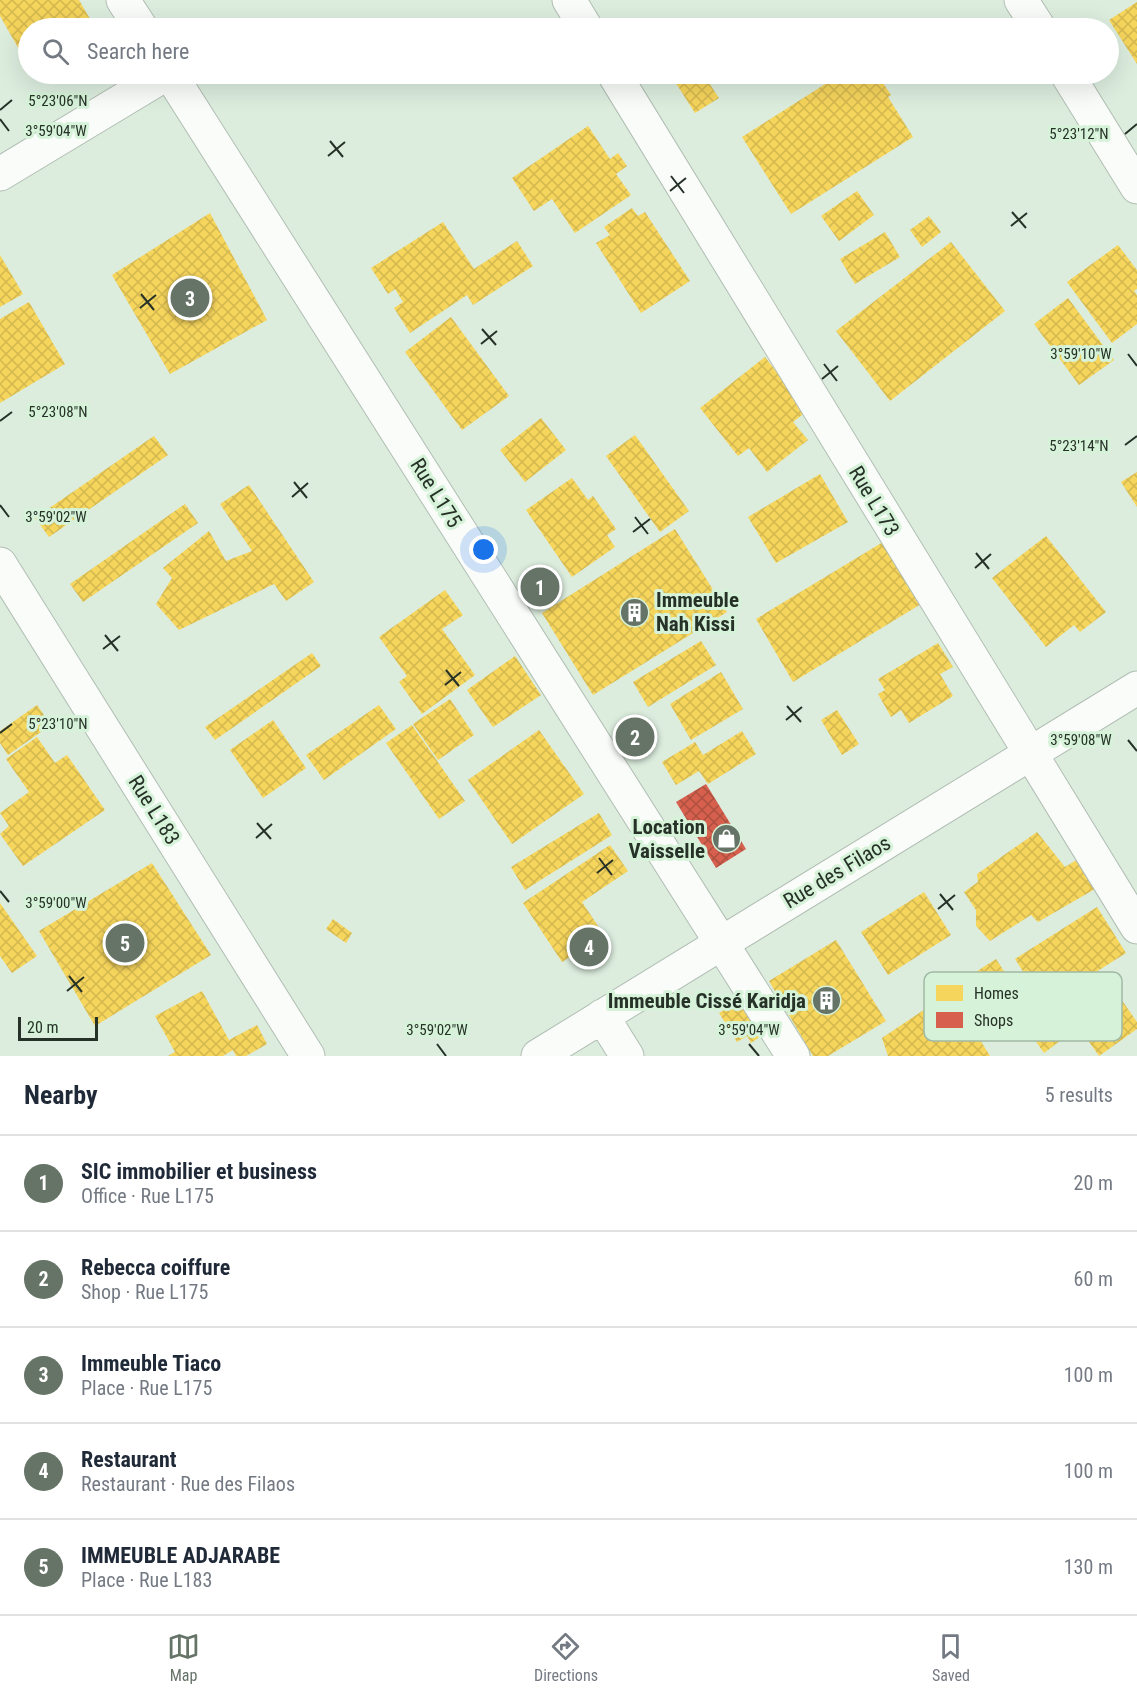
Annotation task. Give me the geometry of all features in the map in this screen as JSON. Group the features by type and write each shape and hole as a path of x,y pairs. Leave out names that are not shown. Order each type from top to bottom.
{"street":[{"path":"123,0 135,18"},
{"path":"569,0 580,18"},
{"path":"1021,0 1033,18"},
{"path":"0,174 151,84"},
{"name":"Rue L175","path":"174,84 794,1056"},
{"name":"Rue L173","path":"620,84 1030,756 1137,927"},
{"path":"1073,84 1137,187"},
{"name":"Rue L183","path":"0,564 308,1056"},
{"name":"Rue des Filaos","path":"538,1056 721,942 1030,756 1137,688"},
{"path":"602,1016 627,1056"}],"building: Homes":[{"path":"0,0 79,0 90,18 18,18 18,48 0,16"},
{"path":"1137,2 1137,64 1119,36 1119,18 1112,18"},
{"path":"676,84 710,84 719,98 695,113"},
{"path":"825,84 884,84 891,95 888,97 913,137 791,214 742,137"},
{"path":"588,126 610,159 618,153 627,166 616,174 631,195 575,233 552,199 534,211 512,178"},
{"path":"857,191 874,215 839,241 821,216"},
{"path":"632,208 638,216 645,212 690,281 641,313 596,243 610,235 604,227"},
{"path":"210,213 267,320 170,374 112,275"},
{"path":"929,216 941,232 922,247 910,230"},
{"path":"443,222 474,269 517,241 533,266 473,305 467,295 410,333 394,308 403,302 395,289 388,294 371,268"},
{"path":"885,232 900,257 855,284 840,259"},
{"path":"951,242 1005,311 890,401 836,331"},
{"path":"1118,245 1137,270 1137,289 1134,291 1137,295 1137,324 1112,343 1067,282"},
{"path":"0,255 23,294 0,307"},
{"path":"1068,298 1114,360 1079,385 1034,324"},
{"path":"29,302 65,364 0,403 0,319"},
{"path":"451,317 509,396 462,430 405,352"},
{"path":"765,357 807,411 793,422 808,440 767,472 749,448 738,456 700,408"},
{"path":"541,418 566,450 525,482 500,450"},
{"path":"635,435 689,511 660,532 606,456"},
{"path":"154,436 168,455 49,537 35,518"},
{"path":"1137,472 1137,507 1121,482"},
{"path":"820,474 848,522 776,563 748,517"},
{"path":"572,478 588,500 593,496 616,529 607,535 615,547 572,577 526,510"},
{"path":"249,485 314,582 286,601 274,584 179,630 156,604 172,578 163,568 209,531 226,561 252,551 220,504"},
{"path":"185,504 198,523 83,602 70,584"},
{"name":"Immeuble Nah Kissi","path":"675,529 727,612 593,695 542,613"},
{"path":"1046,536 1106,612 1080,632 1074,625 1046,647 992,578"},
{"path":"883,542 921,604 793,682 756,619"},
{"path":"445,590 463,615 442,629 475,675 422,714 399,682 407,676 379,637"},
{"path":"701,641 716,665 648,707 633,682"},
{"path":"938,643 953,667 940,674 953,696 909,723 901,710 891,717 878,694 885,690 878,679"},
{"path":"312,653 321,666 215,740 205,727"},
{"path":"515,656 541,695 493,727 467,690"},
{"path":"721,672 743,709 691,740 670,704"},
{"path":"450,699 474,735 438,760 413,724"},
{"path":"37,705 51,725 8,755 0,743 0,731"},
{"path":"379,705 396,729 324,780 306,755"},
{"path":"837,710 859,744 842,755 821,720"},
{"path":"273,720 306,768 263,798 230,750"},
{"path":"412,725 465,801 439,819 386,743"},
{"path":"539,730 584,794 512,844 468,780"},
{"path":"742,731 756,754 708,784 699,771 676,785 662,762 695,742 703,755"},
{"path":"37,737 55,763 67,755 105,810 23,866 0,834 9,826 0,813 29,792 6,759"},
{"path":"599,813 612,835 525,890 511,867"},
{"path":"1037,832 1065,867 1078,859 1095,889 1038,922 1031,915 990,941 976,926 976,910 964,892 978,882 977,874"},
{"path":"610,845 628,871 582,902 604,935 562,962 523,903"},
{"path":"152,863 211,955 95,1026 39,931"},
{"path":"924,892 951,935 888,975 861,932"},
{"path":"0,903 37,956 12,973 0,956"},
{"path":"1097,907 1126,953 1096,972 1023,972 1015,959"},
{"path":"333,919 352,933 346,943 326,929"},
{"name":"Immeuble Cissé Karidja","path":"836,940 886,1021 828,1056 813,1056 769,981"},
{"path":"996,959 1004,972 976,972"},
{"path":"202,991 229,1040 257,1025 267,1044 246,1056 236,1056 233,1050 223,1056 168,1056 175,1052 155,1016"},
{"path":"747,996 769,1031 751,1043 747,1036 737,1042 719,1013"},
{"path":"1122,1000 1137,1022 1137,1029 1122,1040"},
{"path":"924,1010 924,1041 981,1041 990,1056 888,1056 882,1038"},
{"path":"1036,1041 1060,1041 1044,1053"},
{"path":"1088,1041 1120,1041 1099,1056"}],"building: Shops":[{"path":"706,784 746,849 716,868 676,802"}],"place":[{"name":"Immeuble Tiaco","path":"190,298"},
{"name":"SIC immobilier et business","path":"540,587"},
{"name":"Immeuble Nah Kissi","path":"635,612"},
{"name":"Rebecca coiffure","path":"635,737"},
{"name":"Location Vaisselle","path":"726,839"},
{"name":"IMMEUBLE ADJARABE","path":"125,943"},
{"name":"Restaurant","path":"589,947"},
{"name":"Immeuble Cissé Karidja","path":"827,1001"}]}
